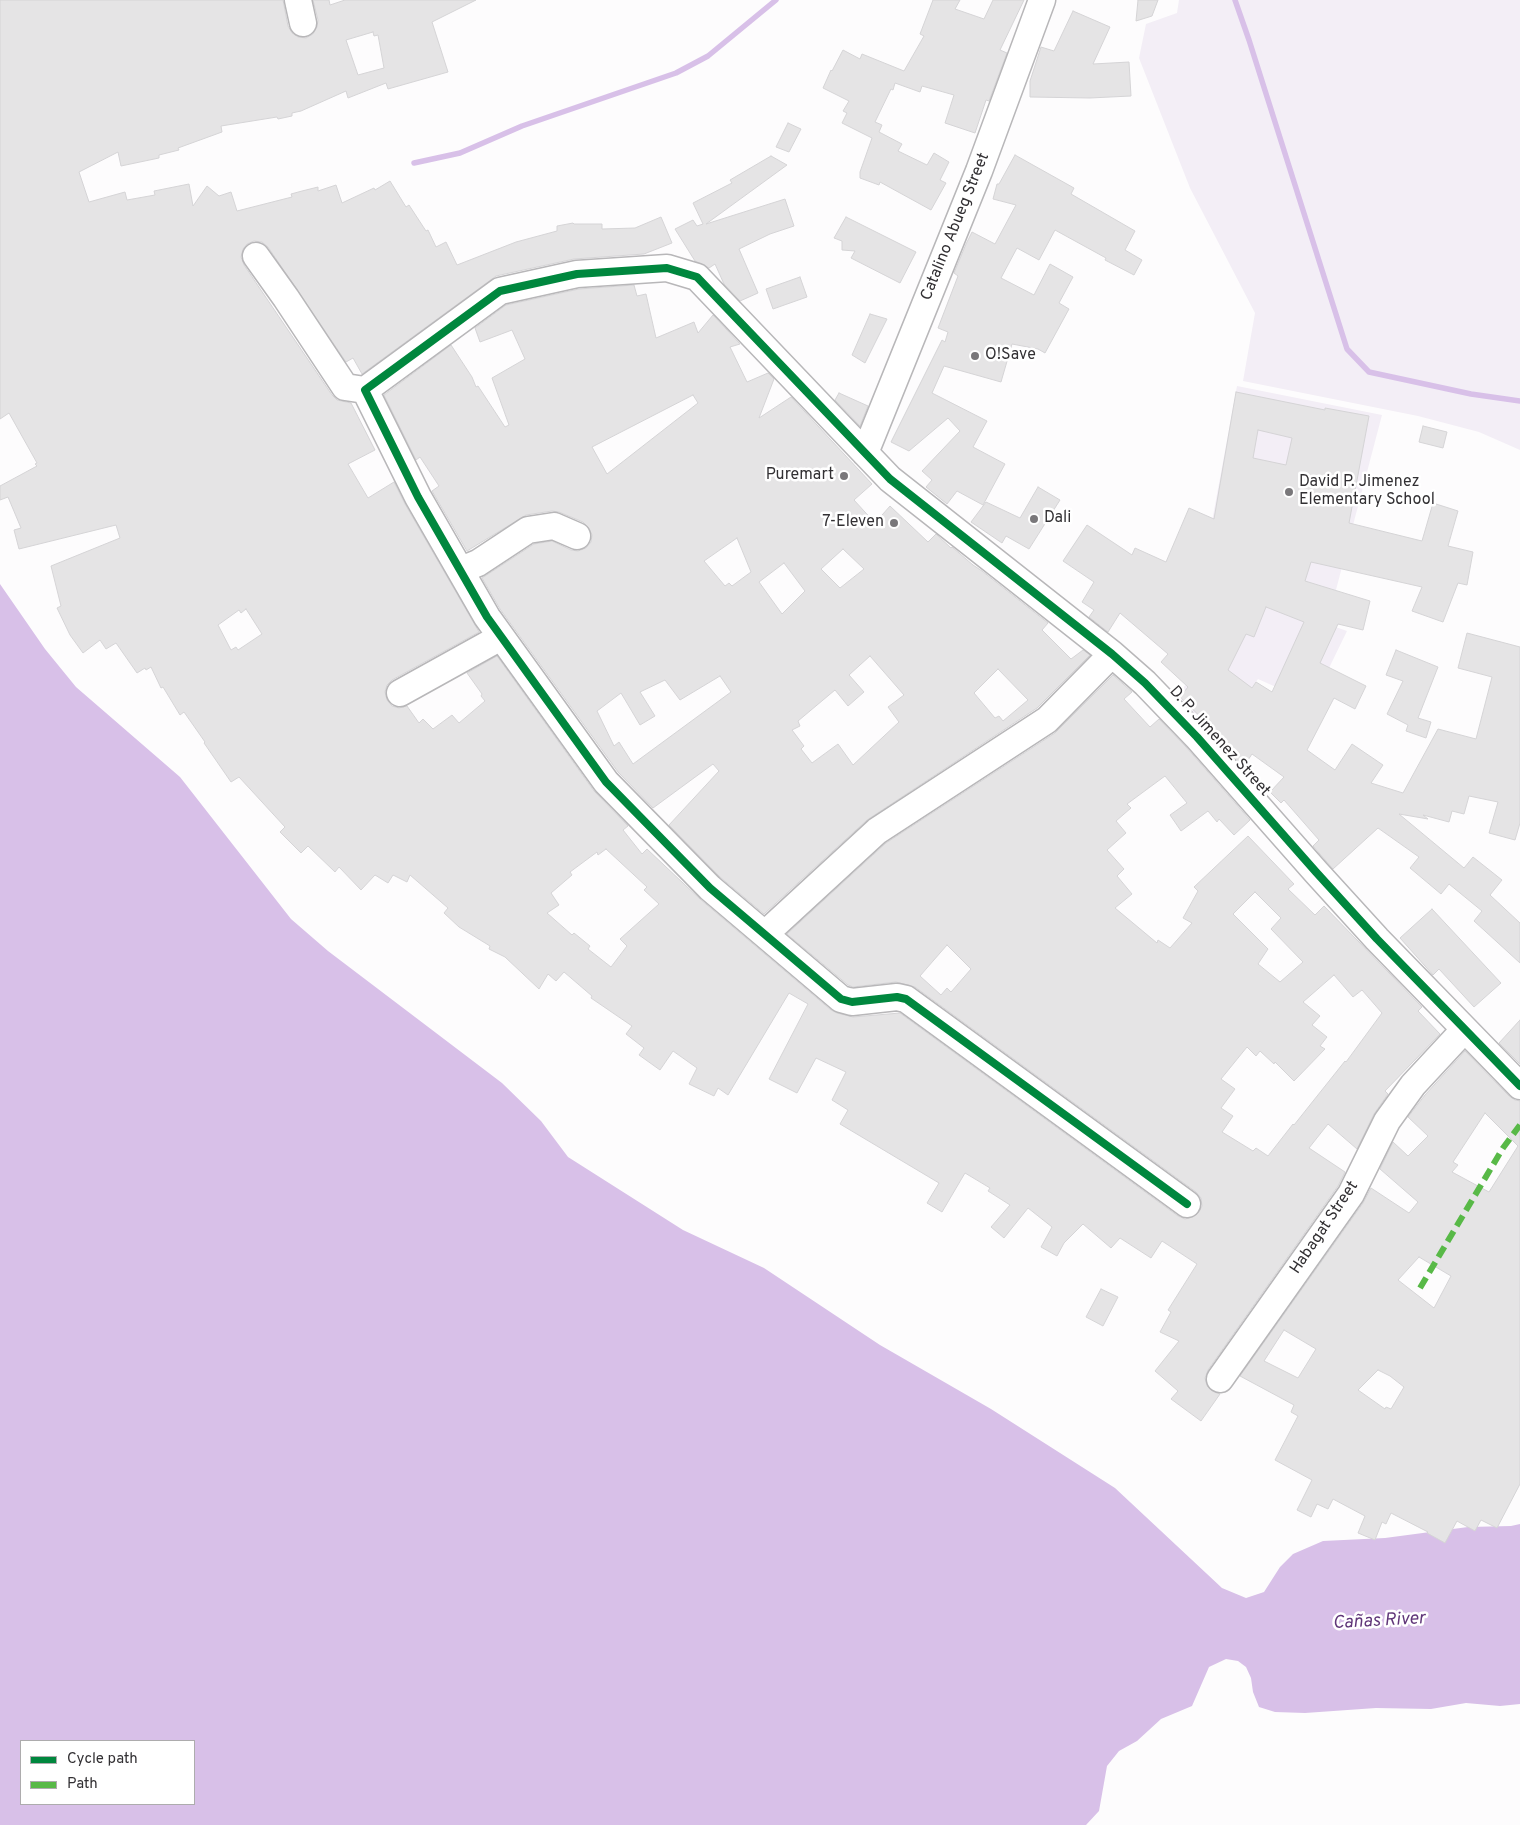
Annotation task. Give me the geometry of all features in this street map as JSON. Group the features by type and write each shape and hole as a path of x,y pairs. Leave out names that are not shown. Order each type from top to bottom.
{"street":[{"name":"Catalino Abueg Street","path":"865,453 979,171 1042,0"},
{"path":"256,256 344,387 365,390 418,497 487,617 501,637 606,782 710,888 841,999 852,1002 897,997 906,999 1187,1204"},
{"name":"D. P. Jimenez Street","path":"365,390 500,291 577,274 667,268 697,277 890,479 1112,654 1145,683 1286,836 1316,872 1464,1030 1520,1086"},
{"path":"461,570 478,563 528,530 554,526 577,536"},
{"path":"400,693 501,637"},
{"path":"765,934 877,831 1047,720 1112,654"},
{"name":"Habagat Street","path":"1220,1379 1350,1194 1387,1121 1413,1085 1464,1030"}],"shaded area":[{"path":"1179,0 1520,0 1520,450 1479,432 1418,416 1243,381 1255,313 1190,188 1139,58 1146,24 1177,13"},
{"name":"David P. Jimenez Elementary School","path":"1237,386 1382,415 1327,624 1347,631 1312,703 1258,679 1213,743 1171,701 1209,659 1203,570"}],"water":[{"name":"Cañas River","path":"0,584 45,649 76,687 180,777 291,919 328,951 502,1083 541,1121 568,1157 683,1230 764,1268 880,1345 991,1409 1115,1488 1222,1588 1246,1598 1264,1592 1280,1567 1293,1554 1323,1541 1385,1538 1468,1527 1520,1524 1520,1704 1500,1706 1466,1703 1431,1709 1376,1708 1305,1713 1275,1712 1259,1707 1246,1667 1238,1661 1226,1659 1209,1667 1192,1706 1161,1719 1137,1741 1119,1751 1107,1766 1099,1811 1086,1825 0,1825"}],"building":[{"path":"0,0 283,0 288,26 292,33 298,37 306,38 313,34 317,27 318,20 313,0 329,0 330,5 345,0 476,0 432,22 448,72 388,89 386,83 348,98 346,91 301,111 292,113 292,116 221,126 222,132 178,148 179,150 159,155 159,158 121,166 118,152 79,172 89,202 125,192 127,200 155,195 154,191 189,184 193,206 207,186 219,196 231,192 237,211 292,197 291,194 302,191 318,187 318,191 336,185 342,203 374,188 375,190 390,181 406,207 409,205 426,231 428,230 436,247 446,242 457,265 516,242 557,231 557,226 573,223 602,224 602,229 635,228 661,217 672,243 644,254 574,259 496,276 362,374 353,358 346,362 268,247 262,242 254,241 247,244 243,249 241,257 244,265 332,395 337,400 351,403 375,450 348,464 368,498 394,482 479,632 392,680 387,685 385,692 387,700 392,706 399,708 407,706 419,723 423,719 433,729 452,715 459,723 485,701 467,673 497,656 594,791 628,826 623,830 642,854 647,849 700,899 831,1010 853,1017 900,1013 1178,1216 1185,1219 1193,1217 1202,1206 1201,1198 1196,1192 915,987 896,982 853,987 848,985 787,934 886,843 1055,733 1113,675 1132,692 1124,699 1150,727 1159,719 1250,820 1234,835 1219,819 1217,822 1208,811 1181,831 1170,815 1187,803 1165,776 1127,804 1131,808 1116,821 1126,833 1107,850 1124,869 1117,876 1132,894 1115,908 1157,943 1158,940 1170,948 1192,923 1183,918 1198,891 1194,887 1248,836 1294,884 1288,889 1315,915 1324,906 1422,1007 1418,1011 1440,1034 1385,1091 1388,1094 1374,1114 1357,1149 1328,1124 1309,1148 1345,1172 1338,1186 1208,1370 1205,1378 1207,1386 1212,1391 1220,1394 1201,1421 1171,1399 1178,1391 1155,1371 1179,1341 1160,1332 1171,1312 1168,1310 1197,1264 1162,1241 1151,1258 1120,1238 1111,1248 1083,1224 1064,1243 1057,1256 1041,1247 1052,1227 1028,1208 1004,1238 991,1227 1010,1205 988,1191 990,1188 965,1173 942,1212 927,1203 939,1183 840,1124 848,1110 832,1100 846,1072 816,1058 797,1093 769,1079 808,1004 789,993 728,1095 718,1088 714,1096 689,1084 697,1068 673,1051 660,1070 639,1055 644,1048 626,1034 632,1026 591,998 592,996 564,972 556,981 548,974 539,989 505,957 489,949 490,946 459,927 444,913 448,908 410,875 407,882 393,875 388,883 375,875 361,890 339,867 335,872 308,846 301,853 280,832 285,827 239,777 231,782 184,712 180,715 163,687 161,688 151,667 137,673 116,643 106,649 100,640 83,653 70,635 57,608 61,606 51,566 120,538 116,525 19,549 14,530 21,528 8,497 0,500 0,486 37,466 35,464 37,463 9,413 0,419","holes":["373,32 374,36 378,35 384,68 358,75 346,40","246,609 262,634 238,650 236,647 231,650 218,625 239,610 241,613","606,849 647,887 644,890 659,904 620,939 627,946 611,967 588,949 590,946 574,933 572,935 547,913 559,905 551,893 572,875 570,872 597,852 598,855","1255,892 1281,918 1271,929 1303,962 1280,982 1258,964 1268,949 1233,914","947,945 971,969 951,992 947,988 941,995 920,976","1334,975 1353,997 1362,990 1382,1013 1346,1062 1268,1156 1256,1148 1253,1151 1222,1132 1233,1116 1221,1108 1235,1089 1221,1079 1247,1047 1256,1056 1260,1051 1274,1064 1275,1062 1294,1081 1325,1049 1320,1046 1327,1037 1312,1025 1320,1016 1303,1002"]},
{"path":"933,0 960,0 955,9 984,19 993,0 1024,0 1000,50 1007,53 989,101 986,100 975,133 945,123 954,95 922,86 920,92 895,83 875,122 882,125 879,132 902,144 898,151 927,165 934,153 949,162 940,180 946,183 931,210 880,182 879,185 860,178 860,172 872,138 842,123 847,113 843,111 849,101 823,88 843,50 860,59 862,54 904,71 924,36 920,34"},
{"path":"1138,0 1158,0 1152,16 1136,21"},
{"path":"1073,11 1110,27 1093,64 1129,62 1131,96 1090,98 1030,97 1030,81 1041,47 1054,51"},
{"path":"788,123 801,129 789,152 776,147"},
{"path":"1015,155 1074,188 1071,194 1135,231 1125,250 1142,260 1134,275 1055,230 1039,260 1017,248 1001,278 1034,295 1050,264 1073,277 1059,303 1069,309 1045,353 1038,349 1012,344 1001,382 944,366 932,393 987,421 973,447 1005,464 983,505 957,491 947,504 926,487 932,480 922,471 960,431 948,418 909,451 891,442 942,340 945,342 948,332 938,328 958,276 954,273 972,232 995,244 1016,205 993,199 997,184 999,184"},
{"path":"771,156 787,165 706,224 785,199 794,226 770,234 739,249 758,293 740,301 724,284 715,264 709,268 695,261 675,229 693,220 697,226 703,224 693,203 732,183 730,180"},
{"path":"846,217 916,252 900,283 851,258 855,251 842,250 842,241 834,238"},
{"path":"800,277 807,297 773,309 766,289"},
{"path":"634,285 637,296 646,294 656,338 694,322 698,333 713,315 740,344 730,347 747,382 768,373 774,379 759,418 791,397 872,484 854,500 875,523 890,506 928,542 936,534 951,548 1048,623 1042,630 1071,659 1083,650 1090,655 1037,708 867,820 764,914 720,877 669,825 719,771 713,764 653,808 618,772 500,609 482,578 534,544 552,541 571,550 578,551 586,548 591,542 592,535 589,528 583,522 559,512 552,511 526,515 467,551 432,491 439,486 420,457 416,460 384,395 451,345 472,377 476,387 478,386 505,427 509,425 492,378 525,359 512,330 480,342 475,328 506,305 579,289","holes":["693,395 698,403 607,474 592,447","737,538 751,572 732,586 729,583 725,586 704,561","843,549 864,569 840,588 821,569","784,563 805,591 782,614 759,582","870,656 904,695 888,707 899,722 853,765 838,744 812,763 801,749 804,746 792,730 800,726 798,721 835,690 848,706 864,692 849,675","998,669 1028,700 1003,721 999,716 995,718 974,693","720,676 731,692 633,764 619,742 614,746 597,711 621,693 640,725 655,716 640,692 665,680 680,700"]},
{"path":"870,314 887,319 865,363 852,355"},
{"path":"1236,392 1325,410 1325,408 1369,416 1349,523 1422,541 1433,503 1458,511 1448,546 1473,552 1467,585 1458,583 1443,622 1412,611 1422,587 1311,562 1305,581 1370,601 1363,630 1338,624 1320,663 1366,686 1355,709 1334,698 1307,750 1335,770 1352,744 1383,765 1371,783 1403,793 1438,729 1476,739 1492,677 1458,668 1467,633 1520,647 1520,823 1515,840 1489,833 1498,802 1469,796 1464,814 1452,811 1449,822 1423,815 1428,819 1399,814 1464,868 1473,857 1502,880 1490,895 1520,923 1520,963 1474,921 1482,911 1449,884 1441,894 1410,868 1419,857 1378,828 1333,869 1313,846 1319,840 1284,800 1281,803 1270,792 1284,777 1252,754 1244,766 1240,763 1211,730 1212,728 1180,697 1188,687 1161,662 1168,654 1120,613 1108,632 1089,617 1094,610 1082,602 1094,582 1063,561 1087,525 1132,555 1135,548 1166,562 1189,508 1214,519","holes":["1258,430 1292,438 1286,465 1253,458","1266,607 1304,622 1272,692 1256,682 1252,688 1228,670 1246,634 1254,637"]},
{"path":"839,393 868,406 860,426 835,400"},
{"path":"1423,426 1447,432 1443,448 1419,442"},
{"path":"1038,487 1060,500 1029,549 1006,536 1002,543 971,522 986,502 1020,518"},
{"path":"1396,650 1438,667 1418,718 1431,722 1426,738 1406,731 1408,725 1387,714 1403,681 1386,675"},
{"path":"1432,909 1501,983 1474,1007 1439,969 1433,975 1400,938"},
{"path":"1520,1020 1520,1064 1499,1043"},
{"path":"1465,1051 1509,1096 1520,1101 1520,1484 1497,1528 1481,1520 1475,1531 1457,1521 1445,1543 1391,1513 1386,1524 1382,1522 1375,1540 1358,1533 1365,1516 1333,1499 1328,1509 1317,1504 1311,1517 1297,1510 1312,1480 1275,1460 1298,1416 1291,1412 1294,1405 1240,1376 1363,1203 1371,1188 1409,1213 1418,1202 1380,1169 1393,1142 1408,1156 1428,1136 1408,1117 1425,1095","holes":["1485,1113 1518,1146 1489,1192 1452,1172 1458,1165 1453,1162","1419,1257 1451,1276 1434,1308 1398,1280","1284,1330 1316,1349 1298,1378 1264,1361","1378,1370 1390,1376 1404,1387 1391,1409 1386,1407 1385,1409 1358,1390"]},
{"path":"1101,1289 1118,1297 1103,1326 1086,1317"}],"waterway":[{"path":"414,163 460,153 522,126 676,73 708,56 776,0"},
{"path":"1235,0 1347,349 1369,372 1471,394 1520,401"}],"marked path":[{"path":"1420,1288 1503,1148 1520,1125"}],"cycle path":[{"path":"1187,1204 906,999 897,997 852,1002 841,999 710,888 606,782 487,617 418,497 365,390 500,291 577,274 667,268 697,277 890,479 1112,654 1145,683 1197,737 1377,939 1520,1086"}],"place":[{"name":"O!Save","path":"975,356"},
{"name":"Puremart","path":"844,476"},
{"name":"David P. Jimenez Elementary School","path":"1289,492"},
{"name":"Dali","path":"1034,519"},
{"name":"7-Eleven","path":"894,523"}]}
